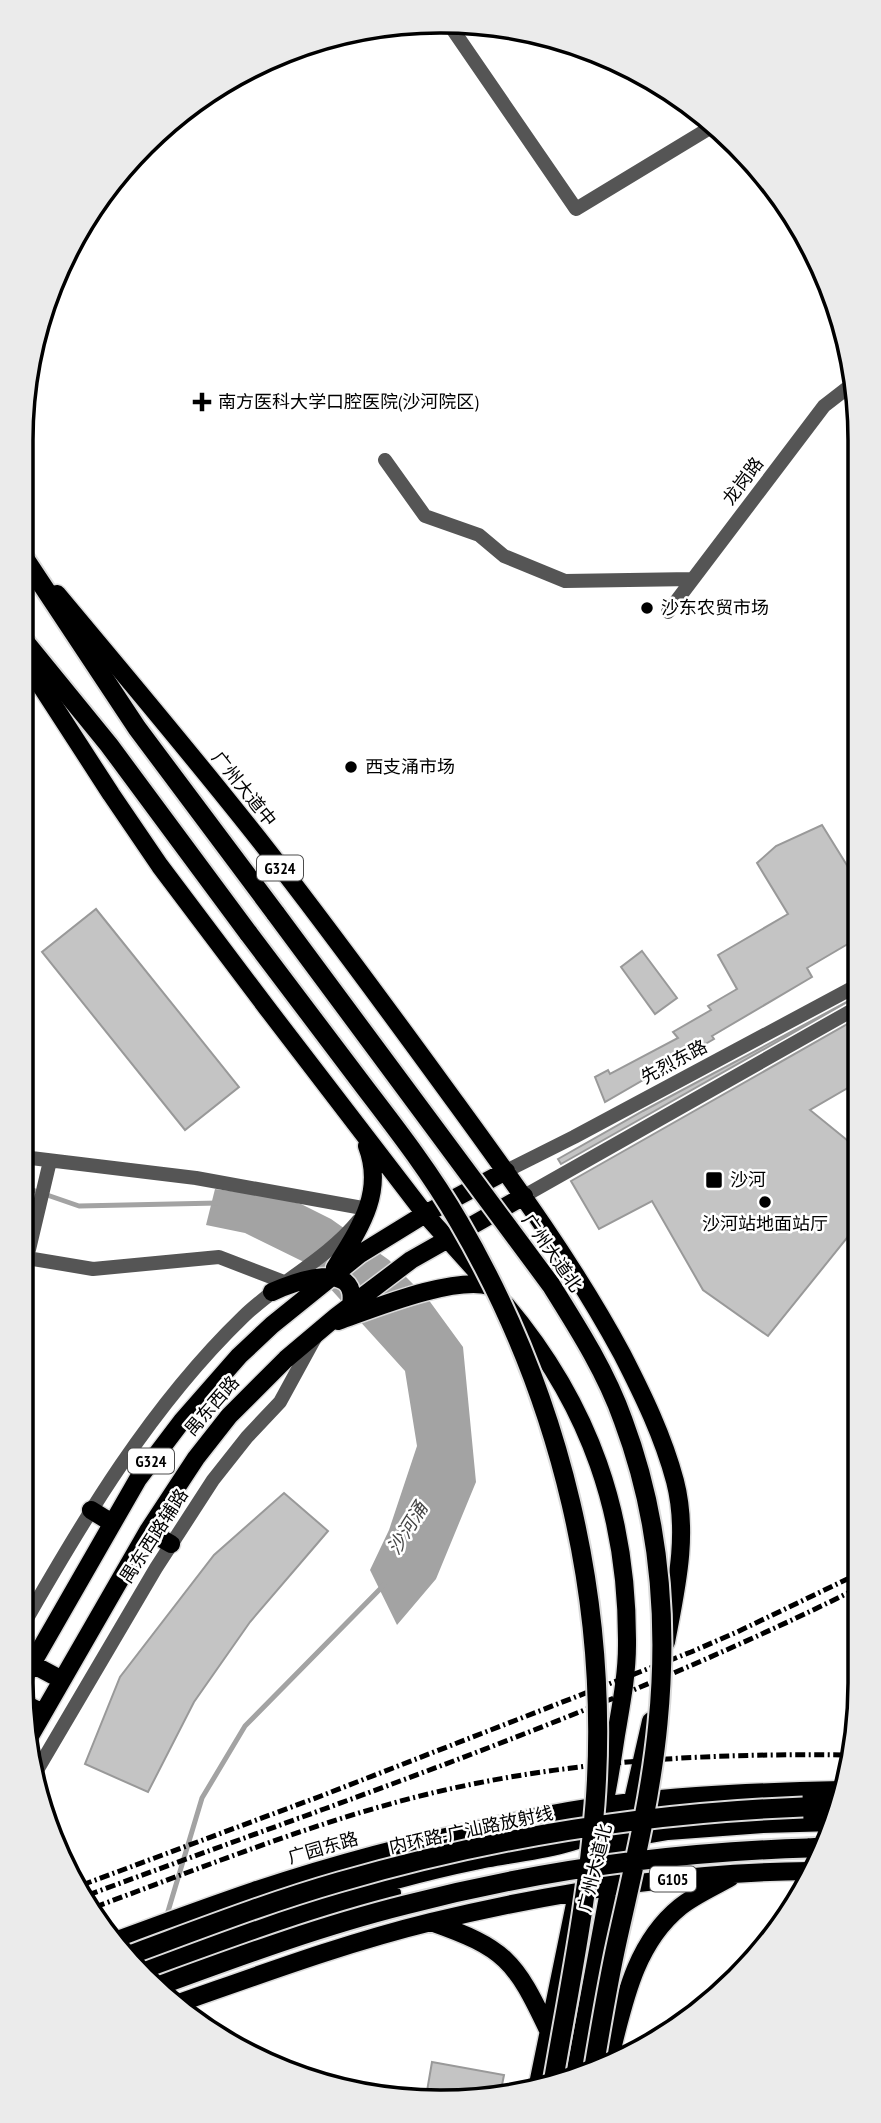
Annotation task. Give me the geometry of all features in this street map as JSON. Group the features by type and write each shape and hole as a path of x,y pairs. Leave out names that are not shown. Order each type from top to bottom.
{"highway":[{"name":"广州大道中","path":"33,570 137,728 276,914"},
{"name":"广州大道北","path":"33,651 109,745 402,1136 458,1220 501,1301 523,1351 551,1428 579,1536 589,1605 596,1687 595,1804 584,1906 555,2073"},
{"name":"广州大道北","path":"276,914 551,1285 610,1388 638,1467 653,1535 661,1609 662,1657 658,1723 636,1859 595,2059"},
{"name":"内环路-广汕路放射线","path":"136,1953 242,1913 338,1882 478,1847 669,1816 747,1809 828,1806"},
{"path":"158,1974 455,1893 572,1870 663,1857 813,1847"}],"main road":[{"name":"广州大道中","path":"33,567 267,850 524,1196"},
{"path":"33,674 160,866 360,1130 373,1163 374,1186 368,1209 338,1258"},
{"name":"广州大道北","path":"360,1130 425,1214 490,1286 528,1334 573,1405 598,1458 617,1526 622,1559 627,1646 622,1696 605,1807 594,1841 548,2030 539,2078"},
{"name":"禺东西路","path":"33,1662 138,1479 209,1389 272,1325 330,1276 338,1258 506,1171"},
{"name":"禺东西路","path":"36,1726 148,1531 196,1458 229,1416 286,1359 322,1328 360,1303 411,1260 524,1196"},
{"name":"广州大道北","path":"524,1196 582,1285 636,1381 654,1418 676,1485 681,1516 679,1577 660,1680 610,1886 576,2066"},
{"path":"278,1287 330,1276 344,1281 360,1303 388,1304 464,1284 490,1286"},
{"path":"91,1510 112,1522"},
{"path":"148,1531 171,1544"},
{"path":"33,1665 62,1681"},
{"path":"34,1708 43,1713"},
{"name":"广园东路","path":"123,1938 278,1883 399,1848 554,1814 734,1793 833,1790"},
{"path":"158,1974 303,1907 356,1890 434,1869 568,1843 594,1841 629,1807"},
{"path":"584,1887 607,1850 622,1839 668,1831 823,1822"},
{"path":"584,1887 617,1860 643,1846 744,1836 819,1833"},
{"path":"611,2052 638,1962 667,1918 682,1905 737,1874 801,1871"},
{"name":"G105","path":"610,1886 737,1874"},
{"path":"186,2000 290,1964 432,1922 584,1887 610,1886"},
{"path":"432,1922 469,1935 502,1956 520,1974 548,2030"}],"street":[{"path":"456,34 576,209 705,131"},
{"name":"龙岗路","path":"668,612 824,406 844,390"},
{"path":"384,460 425,516 479,535 504,556 565,581 693,579"},
{"name":"先烈东路","path":"506,1171 848,990"},
{"path":"524,1196 848,1013"},
{"path":"33,1159 49,1165 196,1178 368,1209"},
{"path":"33,1231 49,1165"},
{"path":"33,1259 93,1269 219,1257 278,1287"},
{"path":"33,1609 91,1510 174,1393 244,1315 278,1287 309,1264 338,1258"},
{"name":"禺东西路辅路","path":"41,1763 171,1544 213,1480 247,1437 280,1402 322,1328"}],"water":[{"path":"215,1189 270,1196 301,1204 331,1219 389,1260 428,1299 463,1347 476,1482 436,1579 397,1625 370,1570 389,1530 417,1446 405,1371 308,1264 245,1233 206,1225"}],"building":[{"path":"822,825 848,867 848,944 807,968 812,977 712,1036 714,1039 605,1102 595,1077 608,1070 610,1074 678,1038 673,1032 711,1010 708,1006 737,989 718,955 788,914 757,863 776,846"},
{"path":"96,909 239,1087 185,1130 42,952"},
{"path":"642,951 677,998 655,1014 621,967"},
{"path":"848,1001 561,1164 558,1159"},
{"name":"沙河","path":"848,1024 848,1088 810,1110 848,1141 848,1237 768,1336 703,1290 652,1201 599,1229 571,1181"},
{"path":"284,1493 328,1531 250,1622 194,1702 148,1792 85,1764 120,1677 214,1555"},
{"path":"432,2062 504,2075 502,2085 427,2090"}],"waterway":[{"name":"沙河涌","path":"33,1190 79,1206 218,1203"},
{"name":"沙河涌","path":"166,1918 202,1798 245,1726 384,1585"}],"railway":[{"path":"86,1883 321,1796 691,1652 848,1579"},
{"path":"92,1893 575,1714 766,1632 848,1593"},
{"path":"100,1905 335,1821 375,1808 469,1785 576,1767 630,1762 739,1756 841,1755"}],"place":[{"name":"南方医科大学口腔医院(沙河院区)","path":"202,402"},
{"name":"沙东农贸市场","path":"647,608"},
{"name":"西支涌市场","path":"351,767"},
{"name":"沙河","path":"714,1180"},
{"name":"沙河站地面站厅","path":"765,1202"}]}
